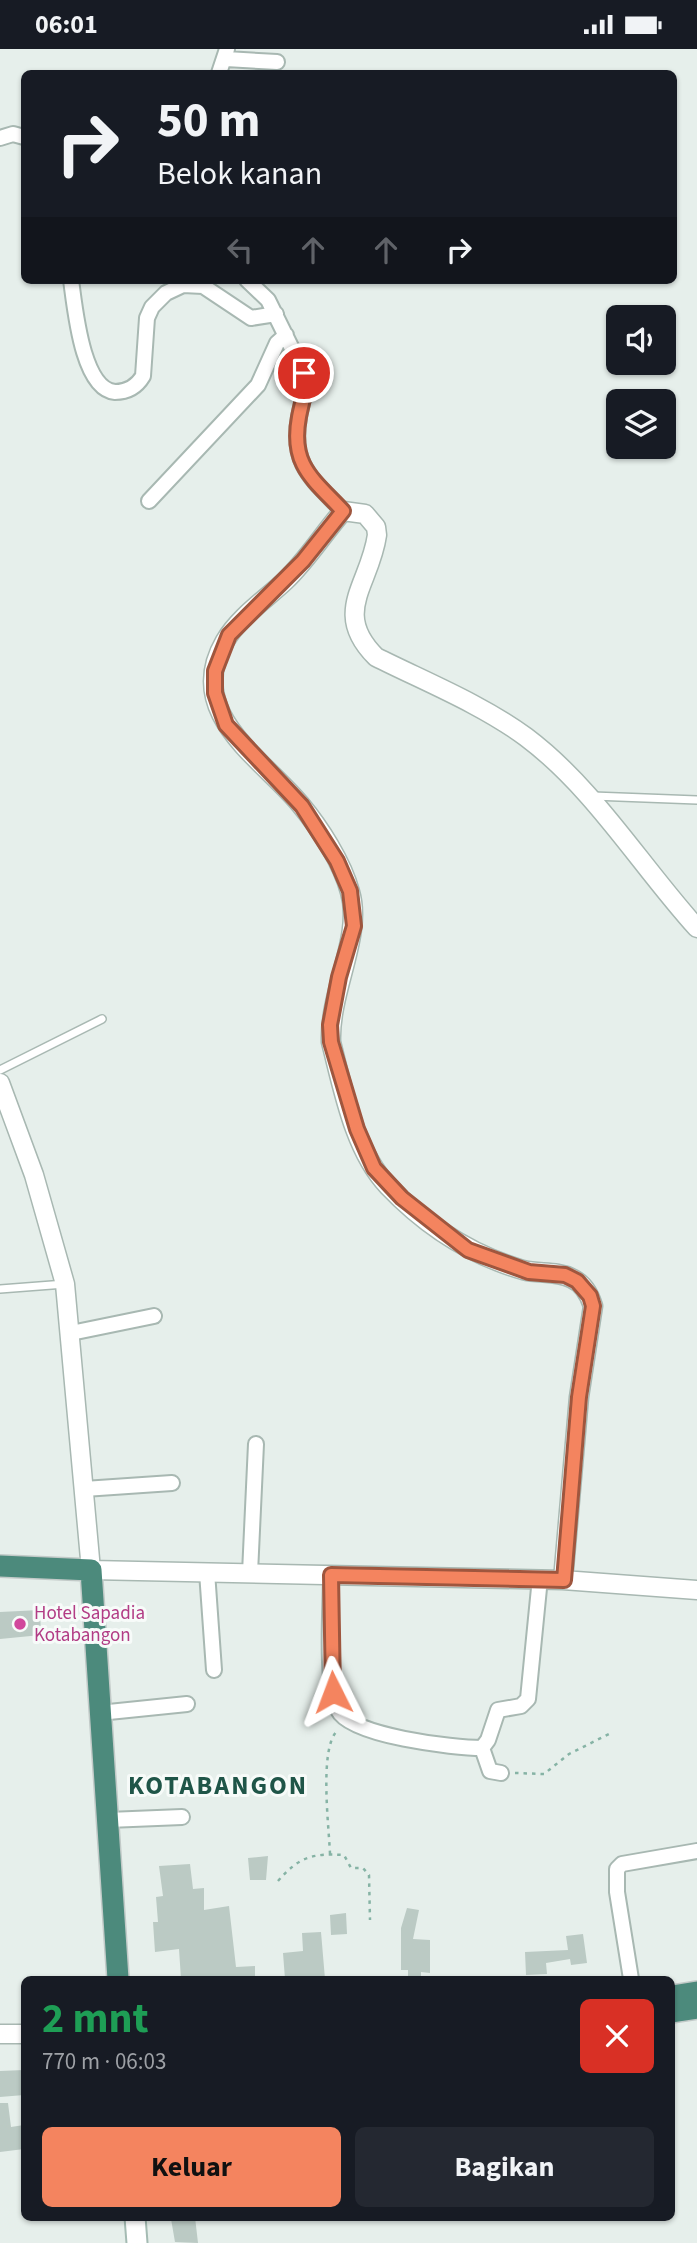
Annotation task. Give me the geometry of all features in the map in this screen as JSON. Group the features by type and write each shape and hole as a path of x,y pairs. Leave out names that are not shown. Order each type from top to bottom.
{"highway":[{"path":"0,1566 91,1570 118,1976"},
{"path":"675,1996 697,1992"},
{"path":"675,2012 697,2008"}],"main road":[{"path":"135,2221 137,2243"}],"street":[{"path":"227,54 277,62"},
{"path":"0,138 9,134 21,136"},
{"path":"72,284 82,343 93,379 101,388 110,391 132,388 143,376 147,318 155,302 174,289 183,285 203,286 251,318 276,314"},
{"path":"251,284 268,300 299,357 306,385 298,418 297,454 304,469 343,511 365,514 376,527 377,535 355,607 357,636 376,657 494,716 528,738 589,796 697,928"},
{"path":"149,501 258,385 277,343 286,335"},
{"path":"343,511 303,561 229,635 215,671 215,693 226,725 302,806 337,861 350,891 354,926 339,977 330,1025 331,1042 357,1129 374,1168 402,1198 468,1250 529,1272 565,1275 577,1281 590,1296 593,1306 579,1397 564,1580"},
{"path":"0,1083 34,1175 65,1284 91,1570 540,1578 697,1590"},
{"path":"71,1333 154,1316"},
{"path":"250,1573 256,1444"},
{"path":"83,1489 172,1483"},
{"path":"207,1572 214,1670"},
{"path":"331,1575 332,1685 338,1711 346,1721 390,1735 482,1748"},
{"path":"482,1748 488,1740 498,1710 521,1706 528,1699 540,1578"},
{"path":"99,1713 187,1704"},
{"path":"482,1748 490,1771 500,1773"},
{"path":"108,1820 182,1817"},
{"path":"631,1976 624,1921 617,1892 617,1869 622,1864 697,1851"},
{"path":"0,2034 21,2034"}],"lane":[{"path":"589,796 697,800"},
{"path":"0,1070 102,1019"},
{"path":"0,1289 65,1284"}],"path":[{"path":"330,1854 328,1756 332,1736 346,1721"},
{"path":"500,1773 544,1775 569,1754 611,1733"},
{"path":"278,1881 294,1863 313,1856 344,1855 351,1868 367,1871 370,1920"}],"building":[{"name":"Hotel Sapadia Kotabangon","path":"40,1610 41,1635 0,1639 0,1612"},
{"path":"268,1856 266,1880 250,1880 248,1858"},
{"path":"190,1864 193,1889 204,1888 204,1910 229,1906 236,1967 255,1966 255,1976 181,1976 179,1949 155,1952 153,1922 158,1922 156,1897 163,1896 159,1866"},
{"path":"407,1908 419,1910 413,1939 430,1940 430,1973 421,1972 421,1976 408,1976 408,1970 401,1970 401,1928"},
{"path":"346,1913 347,1934 331,1935 330,1915"},
{"path":"321,1932 325,1976 285,1976 283,1953 303,1951 302,1933"},
{"path":"583,1934 587,1963 571,1965 570,1959 546,1963 547,1974 526,1975 525,1952 568,1950 566,1936"},
{"path":"21,2070 21,2095 0,2097 0,2071"},
{"path":"0,2103 8,2103 11,2127 21,2125 21,2149 0,2152"},
{"path":"171,2221 195,2221 198,2243 175,2242"}],"place":[{"name":"Hotel Sapadia Kotabangon","path":"20,1624"}],"district":[{"name":"KOTABANGON","path":"218,1785"}],"route":[{"path":"304,373 306,385 298,418 297,454 304,469 343,511 286,580 229,635 215,671 218,704 226,725 234,735 302,806 345,876 354,905 354,926 339,977 330,1025 331,1042 341,1082 365,1153 374,1168 387,1185 438,1229 468,1250 494,1262 529,1272 565,1275 587,1290 593,1306 579,1397 564,1580 331,1575 333,1692"}]}
